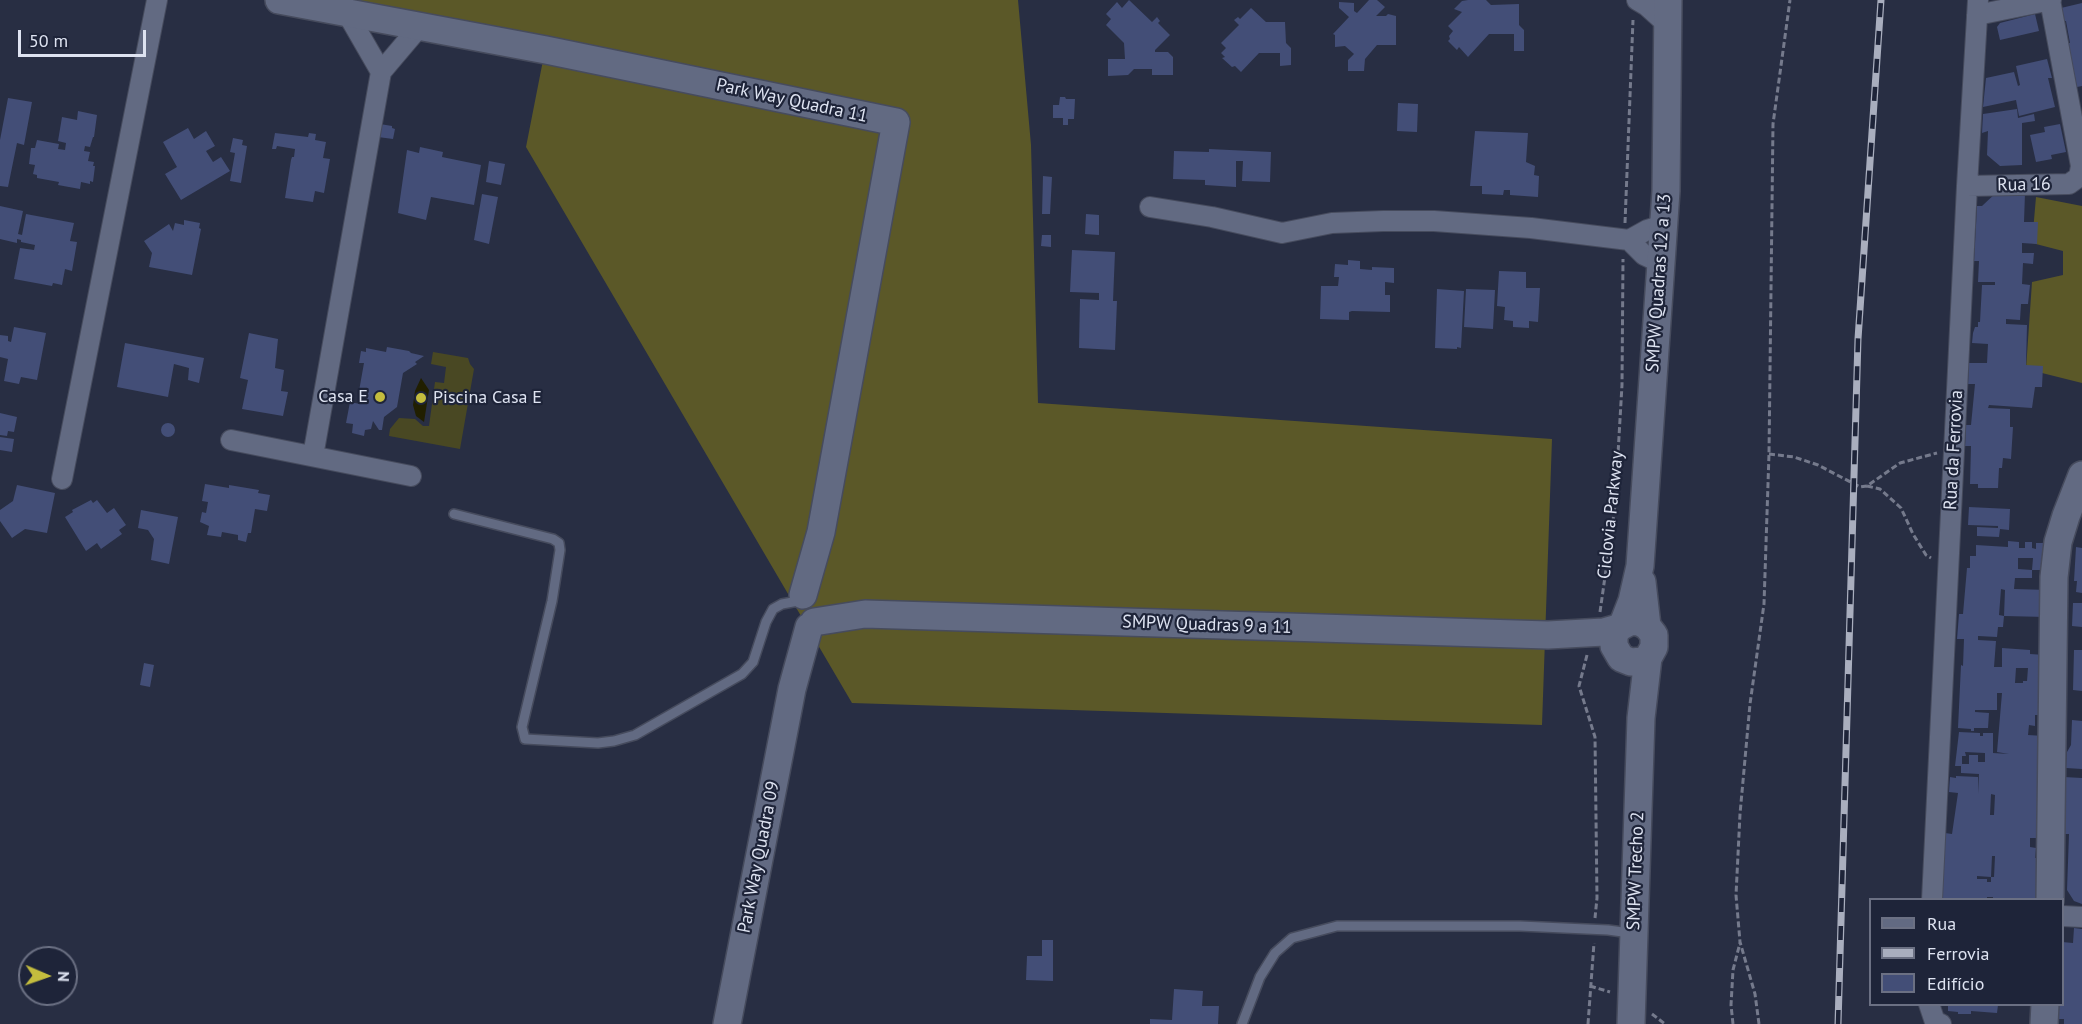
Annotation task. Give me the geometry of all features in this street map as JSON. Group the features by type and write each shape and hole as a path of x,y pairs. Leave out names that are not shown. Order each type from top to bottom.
{"street":[{"path":"62,479 157,0"},
{"name":"Park Way Quadra 11","path":"279,0 420,26 897,123 808,610"},
{"path":"1977,7 2050,0"},
{"name":"Rua 16","path":"1967,186 2069,184 2079,177 2081,166 2050,0"},
{"path":"1635,6 1647,6 1667,12"},
{"name":"Rua da Ferrovia","path":"1932,898 1977,7"},
{"name":"SMPW Quadras 12 a 13","path":"1620,641 1640,566 1665,191 1667,12"},
{"path":"347,13 381,72"},
{"path":"314,456 381,72 420,26"},
{"path":"1150,207 1212,217 1282,233 1332,223 1434,221 1531,228 1626,240 1644,255 1661,263"},
{"path":"1626,240 1663,225"},
{"path":"231,440 411,476"},
{"path":"2050,898 2054,577 2058,542 2082,475"},
{"name":"SMPW Quadras 9 a 11","path":"808,610 865,614 1548,635 1620,641"},
{"name":"Park Way Quadra 09","path":"727,1024 808,610"},
{"name":"SMPW Trecho 2","path":"1620,641 1641,718 1631,1024"},
{"path":"2064,916 2082,917"},
{"path":"1929,1006 1935,1022 1941,1024"},
{"path":"2044,1024 2045,1006"}],"lane":[{"path":"454,514 553,538 559,543 560,550 552,601 522,727 525,739 598,743 634,735 742,675 753,662 766,622 773,609 782,604 808,610"},
{"path":"1242,1024 1260,977 1275,952 1292,938 1337,926 1520,926 1634,934"}],"path":[{"path":"1759,1024 1755,993 1740,942 1736,895 1740,814 1750,704 1764,604 1770,454 1773,124 1790,0"},
{"name":"Ciclovia Parkway","path":"1588,1024 1597,898 1594,737 1579,686 1620,641 1599,614 1615,506 1622,385 1635,6"},
{"path":"1867,486 1900,463 1930,453 1954,452"},
{"path":"1770,454 1794,457 1839,474 1854,485 1880,489 1901,508 1926,555 1948,567"},
{"path":"1733,1024 1731,1005 1733,970 1740,942"}],"shaded area":[{"path":"288,0 1018,0 1031,145 1038,403 1552,439 1542,725 852,703 526,147 546,45"},
{"path":"2036,197 2082,206 2082,383 2026,369 2032,282 2063,275 2063,251 2032,243"},
{"path":"433,352 468,358 474,369 460,449 389,436 390,429 399,418 415,419 423,426 429,426 435,382 444,383 446,367 431,364"},
{"name":"Piscina Casa E","path":"421,378 429,390 424,422 416,416 413,405 415,391"}],"building":[{"path":"1129,0 1152,22 1157,17 1160,21 1158,23 1170,35 1155,52 1168,52 1173,57 1173,75 1152,75 1152,69 1134,69 1128,75 1108,76 1108,59 1125,59 1124,43 1106,25 1111,19 1106,14 1117,2 1122,8"},
{"path":"1369,0 1377,0 1385,7 1376,16 1388,14 1396,16 1396,45 1377,45 1365,59 1364,71 1348,71 1348,60 1354,54 1345,46 1335,47 1335,35 1333,34 1349,17 1339,8 1339,2 1354,3 1354,11 1357,13"},
{"path":"1486,0 1491,5 1519,4 1519,25 1524,30 1524,51 1514,51 1514,34 1489,34 1468,57 1459,47 1457,50 1448,41 1453,31 1448,26 1462,12 1454,9 1462,1"},
{"path":"2082,3 2082,86 2077,87 2066,21 2061,21 2061,8"},
{"path":"1251,8 1266,22 1285,22 1286,43 1291,48 1291,65 1280,66 1280,53 1259,53 1241,72 1222,58 1225,57 1221,53 1226,48 1221,43 1239,25 1234,20 1238,17 1240,19"},
{"path":"2035,14 2039,31 2000,40 1997,27 2000,23"},
{"path":"2047,59 2052,78 2048,78 2055,107 2019,116 2016,100 1983,107 1986,78 2014,72 2018,86 2020,85 2016,66"},
{"path":"1060,97 1075,99 1074,119 1068,119 1068,125 1063,125 1063,118 1053,118 1053,105 1059,105"},
{"path":"8,98 32,102 24,145 17,143 8,187 0,186 0,140"},
{"path":"1398,103 1418,104 1417,132 1397,131"},
{"path":"2017,109 2018,118 2034,114 2035,121 2022,123 2022,165 2000,166 1987,155 1988,131 1982,133 1983,114"},
{"path":"78,111 97,115 94,137 90,147 85,146 84,151 90,152 88,161 94,162 93,182 90,181 90,184 81,182 80,189 37,178 37,175 33,174 35,165 29,164 31,148 35,148 37,140 59,144 58,149 65,150 66,143 58,141 62,117 77,120"},
{"path":"380,124 392,126 395,129 393,139 378,137"},
{"path":"2060,124 2066,152 2051,155 2052,159 2036,162 2030,135 2045,132 2044,127"},
{"path":"188,128 194,139 206,131 215,146 206,151 213,162 221,157 230,171 181,200 165,174 177,167 163,142"},
{"path":"1475,131 1528,133 1526,162 1535,166 1534,175 1539,176 1538,197 1510,195 1510,190 1504,190 1503,195 1482,194 1482,186 1470,186"},
{"path":"275,133 308,137 309,133 316,134 315,140 326,142 323,158 330,159 324,193 315,191 313,202 285,198 295,149 277,146 276,149 272,149"},
{"path":"233,138 243,140 242,145 247,146 241,183 230,181 235,153 230,152"},
{"path":"420,147 443,152 442,157 481,165 474,205 431,197 426,220 398,213 407,150 419,153"},
{"path":"1209,149 1271,152 1270,182 1242,181 1243,161 1236,161 1236,187 1205,185 1205,180 1173,179 1174,151 1209,152"},
{"path":"489,161 505,164 501,185 486,182"},
{"path":"1043,176 1052,177 1050,214 1042,214"},
{"path":"1999,190 2025,193 2024,222 2038,222 2037,244 2022,243 2022,253 2034,253 2033,264 2023,263 2022,284 2030,285 2028,304 2021,304 2020,320 2006,319 2006,324 2027,325 2026,365 2043,366 2042,387 2035,387 2032,408 1989,405 1988,408 2010,409 2010,427 2013,427 2011,459 2003,458 2002,468 1999,468 1998,488 1978,488 1978,484 1970,484 1971,446 1965,446 1966,425 1971,425 1975,384 1968,384 1969,363 1987,363 1988,344 1972,343 1975,327 1978,327 1978,322 1980,322 1982,285 1995,285 1995,282 1978,282 1979,261 1974,261 1977,206 1982,206"},
{"path":"482,194 498,197 489,244 474,240"},
{"path":"0,206 23,211 18,234 22,235 26,214 74,223 70,241 77,242 72,271 65,269 62,285 53,283 52,286 14,279 20,248 34,250 35,245 17,239 17,243 0,239"},
{"path":"1086,214 1099,215 1099,235 1085,234"},
{"path":"184,220 200,223 199,228 201,229 192,275 149,267 152,253 144,241 169,224 173,231 175,223 184,225"},
{"path":"1042,235 1051,235 1051,247 1041,246"},
{"path":"1072,250 1115,252 1113,301 1117,301 1115,350 1079,348 1080,299 1099,300 1099,293 1070,292"},
{"path":"1348,260 1360,261 1360,269 1394,268 1394,283 1385,282 1385,295 1390,295 1390,312 1352,311 1349,312 1349,320 1320,319 1321,286 1338,286 1339,277 1334,277 1335,264 1348,265"},
{"path":"1499,271 1526,272 1526,288 1540,288 1538,322 1529,321 1529,328 1513,327 1513,321 1504,320 1505,307 1497,306"},
{"path":"1437,289 1464,291 1461,348 1435,348"},
{"path":"1466,289 1495,290 1493,329 1464,327"},
{"path":"14,327 46,333 37,380 21,377 19,384 4,381 8,359 0,357 0,335 8,336 8,341 11,342"},
{"path":"249,333 278,339 275,368 284,370 281,391 288,392 283,416 242,409 248,380 240,378"},
{"path":"125,343 204,358 199,383 188,380 189,368 174,364 168,397 117,387"},
{"name":"Casa E","path":"387,347 424,356 415,362 417,364 403,373 397,407 384,417 382,430 379,430 373,421 371,429 365,430 364,436 352,433 353,424 346,423 350,402 360,404 362,391 359,391 364,363 359,363 361,351 366,352 366,348 386,352"},
{"path":"0,413 17,417 14,432 8,431 7,436 0,435"},
{"path":"165,423 171,423 175,430 171,437 165,437 161,433 161,427"},
{"path":"0,437 14,439 12,452 0,450"},
{"path":"205,484 259,490 258,493 270,495 267,511 255,509 251,533 248,533 246,542 238,540 238,535 222,532 221,537 207,535 209,526 200,522 202,512 206,513 208,502 202,501"},
{"path":"17,485 55,493 47,533 25,529 12,538 0,521 0,510 13,501"},
{"path":"91,500 93,503 97,500 107,513 114,508 126,525 119,530 122,534 101,549 97,543 86,551 65,517 73,512 72,510"},
{"path":"1969,507 2010,509 2009,530 2000,529 1999,537 1977,536 1977,527 1998,528 1998,526 1968,525"},
{"path":"141,510 178,517 169,564 151,560 154,539 148,530 138,528"},
{"path":"2008,541 2019,542 2019,548 2025,548 2025,542 2032,542 2032,548 2036,549 2036,543 2052,543 2049,570 2032,570 2032,578 2015,578 2014,589 2048,590 2046,617 2004,616 2003,627 1998,627 1997,637 1978,636 1978,640 1996,641 1994,667 2002,667 2002,648 2030,650 2030,654 2045,655 2038,715 2035,715 2035,726 2029,725 2028,735 2044,736 2037,838 2030,838 2030,847 2036,848 2035,858 2039,858 2038,898 1942,898 1945,833 1952,834 1958,793 1949,792 1950,777 1978,777 1978,794 1979,774 1961,773 1961,766 1955,766 1959,732 1980,733 1980,736 1983,736 1983,733 1993,733 1993,753 2009,754 1997,752 2002,693 1997,693 1997,710 1975,710 1975,712 1989,713 1988,728 1974,728 1974,731 1971,731 1971,729 1958,728 1964,639 1957,639 1959,614 1963,614 1970,556 1976,556 1976,545 2008,547","holes":["2018,558 2033,558 2032,570 2018,569","2001,589 2005,590 2004,616 1999,615","2016,668 2028,668 2027,681 2015,683","1965,752 1985,753 1985,762 1978,762 1978,755 1969,755 1969,764 1962,764 1962,756 1966,756","1991,794 1995,795 1994,815 1990,815","1992,856 1995,856 1994,877 1991,877","1977,876 1991,877 1991,882 1987,882 1987,879 1977,879"]},
{"path":"2076,547 2082,548 2082,593 2076,592 2077,581 2074,581"},
{"path":"2073,603 2082,603 2082,627 2072,626"},
{"path":"2074,650 2082,650 2082,691 2073,690"},
{"path":"144,663 154,665 150,687 140,685"},
{"path":"2072,720 2082,721 2082,769 2066,768 2067,752 2071,745"},
{"path":"2064,777 2082,778 2082,904 2074,901 2067,890 2069,834 2062,834"},
{"path":"2074,928 2082,929 2082,1024 2064,1024 2064,1019 2056,1019 2057,1006 2064,1006 2064,942 2073,943"},
{"path":"1042,940 1053,940 1053,981 1026,980 1027,956 1042,956"},
{"path":"1174,989 1203,991 1202,1006 1219,1006 1218,1024 1150,1024 1150,1019 1172,1020"},
{"path":"1948,1006 1998,1006 1997,1013 1971,1011 1971,1014 1958,1014 1958,1012 1948,1011"}],"railway":[{"path":"1838,1024 1858,339 1881,0"}],"place":[{"name":"Casa E","path":"380,397"},
{"name":"Piscina Casa E","path":"421,398"}]}
